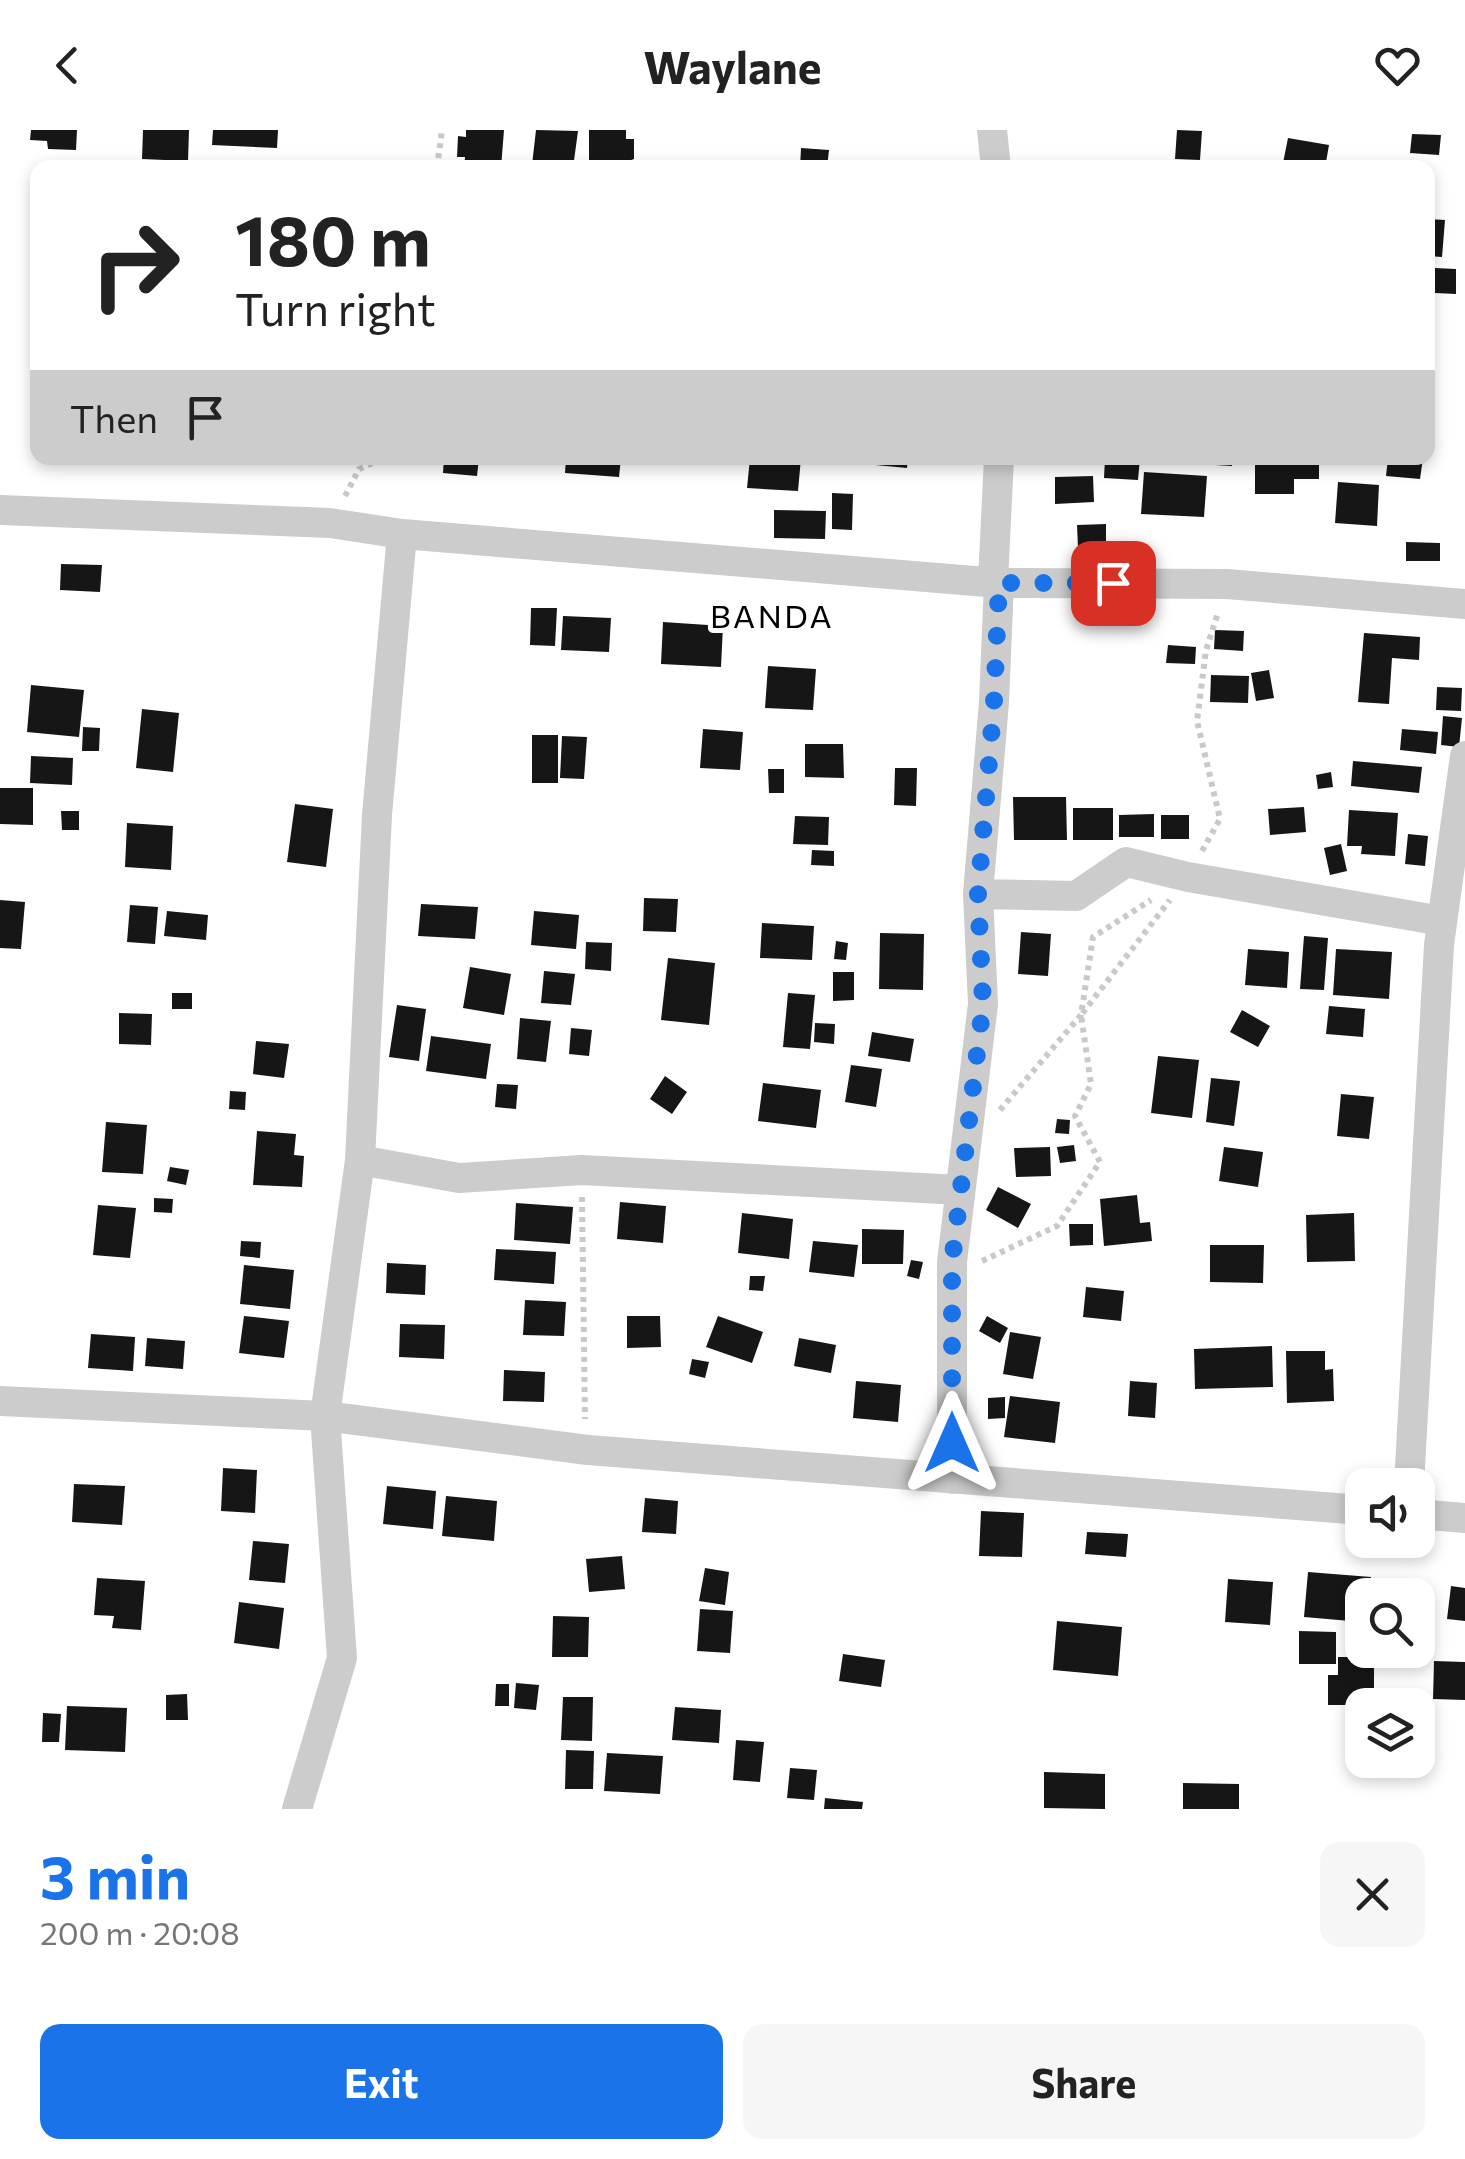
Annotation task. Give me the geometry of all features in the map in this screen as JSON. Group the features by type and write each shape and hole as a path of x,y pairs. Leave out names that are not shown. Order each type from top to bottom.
{"street":[{"path":"992,130 995,160"},
{"path":"952,1480 952,1262 983,1004 978,894 994,702 998,465"},
{"path":"0,510 330,523 402,534 996,582 1228,584 1465,604"},
{"path":"297,1809 342,1658 325,1416 360,1160 376,815 402,534"},
{"path":"1410,1468 1442,922 1465,756"},
{"path":"978,894 1076,896 1126,862 1188,877 1442,922"},
{"path":"360,1160 459,1178 582,1170 960,1190"},
{"path":"0,1401 325,1416 588,1450 1345,1509"},
{"path":"1435,1515 1465,1518"}],"path":[{"path":"438,160 442,130"},
{"path":"330,523 359,469 368,465"},
{"path":"952,1262 971,1266 1056,1226 1100,1162 1075,1116 1091,1084 1081,1016 1188,877"},
{"path":"582,1170 583,1391 588,1450"}],"building":[{"path":"31,130 77,130 76,150 48,149 47,141 30,140"},
{"path":"143,130 189,130 188,160 142,159"},
{"path":"213,130 278,130 277,148 212,145"},
{"path":"466,130 504,130 502,160 457,157 458,136 466,137"},
{"path":"536,130 578,131 574,160 533,160"},
{"path":"589,130 626,130 626,139 634,139 634,159 589,160"},
{"path":"1177,130 1202,131 1200,160 1175,159"},
{"path":"1412,134 1441,135 1439,155 1410,153"},
{"path":"1288,138 1329,145 1326,160 1284,160"},
{"path":"801,148 829,150 828,160 800,160"},
{"path":"1435,219 1445,220 1442,257 1435,256"},
{"path":"1435,268 1456,269 1456,294 1435,293"},
{"path":"444,465 478,465 477,476 443,473"},
{"path":"566,465 620,465 619,477 565,473"},
{"path":"749,465 800,465 798,491 747,488"},
{"path":"1105,465 1139,465 1138,480 1104,478"},
{"path":"1255,465 1319,465 1319,479 1294,479 1294,494 1255,494"},
{"path":"1387,465 1422,465 1420,479 1386,476"},
{"path":"1144,472 1207,476 1204,517 1141,514"},
{"path":"1093,476 1094,502 1055,504 1055,477"},
{"path":"1338,482 1379,485 1377,526 1335,523"},
{"path":"832,493 853,494 852,530 832,529"},
{"path":"774,510 826,511 825,539 774,538"},
{"path":"1106,524 1106,547 1078,548 1077,525"},
{"path":"1406,542 1440,543 1440,561 1406,561"},
{"path":"61,564 102,565 100,592 60,590"},
{"path":"531,608 557,608 555,646 530,645"},
{"path":"563,616 611,618 609,652 561,650"},
{"path":"663,622 723,626 721,667 661,664"},
{"path":"1215,630 1244,631 1243,651 1214,649"},
{"path":"1364,633 1420,637 1419,660 1392,658 1389,704 1358,702"},
{"path":"1168,645 1196,647 1195,664 1166,663"},
{"path":"768,666 816,669 813,710 765,708"},
{"path":"1269,670 1274,698 1256,701 1251,673"},
{"path":"1211,675 1249,676 1248,703 1210,702"},
{"path":"31,685 84,690 79,737 27,732"},
{"path":"1437,687 1462,688 1461,711 1436,710"},
{"path":"142,709 179,713 173,772 136,768"},
{"path":"1443,716 1462,718 1459,747 1441,745"},
{"path":"83,727 100,728 99,751 82,751"},
{"path":"703,729 743,732 740,770 700,768"},
{"path":"1402,729 1438,732 1436,754 1400,750"},
{"path":"532,735 558,735 558,783 532,783"},
{"path":"562,736 587,737 584,779 560,778"},
{"path":"805,744 843,744 844,778 805,777"},
{"path":"31,756 73,758 72,785 30,783"},
{"path":"1353,761 1422,767 1419,793 1351,786"},
{"path":"895,768 917,768 916,806 894,805"},
{"path":"768,769 784,769 784,793 769,793"},
{"path":"1331,772 1333,787 1318,789 1316,775"},
{"path":"0,788 33,788 33,825 0,824"},
{"path":"1013,797 1066,797 1067,840 1014,840"},
{"path":"295,804 333,809 326,867 287,862"},
{"path":"1304,807 1306,832 1270,835 1268,809"},
{"path":"1073,808 1113,808 1113,840 1073,840"},
{"path":"1349,810 1398,813 1395,856 1361,854 1362,846 1347,846"},
{"path":"61,811 79,811 79,830 62,830"},
{"path":"1154,814 1154,837 1119,837 1119,815"},
{"path":"1161,815 1189,815 1189,839 1161,839"},
{"path":"795,816 829,817 828,845 793,844"},
{"path":"127,823 173,826 171,870 125,867"},
{"path":"1408,834 1428,836 1425,866 1405,864"},
{"path":"1341,844 1347,871 1330,875 1324,848"},
{"path":"812,850 834,851 834,866 811,865"},
{"path":"644,898 678,899 676,932 643,931"},
{"path":"0,900 25,902 21,949 0,948"},
{"path":"421,904 478,907 475,939 418,936"},
{"path":"130,905 158,907 155,944 127,942"},
{"path":"167,911 208,915 206,940 164,936"},
{"path":"534,911 579,915 576,949 531,945"},
{"path":"762,923 814,926 812,960 760,958"},
{"path":"1021,932 1051,934 1048,976 1018,974"},
{"path":"880,933 924,934 923,990 879,989"},
{"path":"1304,936 1328,938 1324,990 1300,989"},
{"path":"836,941 848,943 846,960 834,959"},
{"path":"586,942 612,943 611,971 585,969"},
{"path":"1248,949 1289,952 1287,988 1245,985"},
{"path":"1336,949 1392,952 1389,999 1333,995"},
{"path":"668,958 715,963 709,1025 661,1020"},
{"path":"470,967 511,974 504,1015 463,1008"},
{"path":"544,971 575,974 571,1005 541,1003"},
{"path":"833,972 854,972 854,1000 833,1001"},
{"path":"172,993 192,993 192,1009 172,1009"},
{"path":"788,993 815,995 810,1049 783,1047"},
{"path":"397,1005 426,1009 419,1061 389,1057"},
{"path":"1329,1006 1365,1009 1363,1037 1326,1034"},
{"path":"1242,1010 1270,1026 1258,1047 1230,1032"},
{"path":"119,1013 152,1014 151,1045 119,1044"},
{"path":"520,1018 551,1021 546,1062 517,1059"},
{"path":"815,1023 835,1024 834,1044 814,1042"},
{"path":"571,1028 592,1030 589,1056 569,1054"},
{"path":"872,1032 914,1039 910,1062 868,1056"},
{"path":"431,1036 491,1044 486,1079 426,1071"},
{"path":"256,1041 289,1044 284,1078 253,1074"},
{"path":"1158,1056 1199,1060 1192,1118 1151,1113"},
{"path":"851,1065 882,1069 876,1107 845,1102"},
{"path":"665,1076 687,1092 672,1114 650,1099"},
{"path":"1211,1078 1240,1081 1234,1126 1206,1122"},
{"path":"763,1083 821,1090 816,1128 758,1121"},
{"path":"497,1084 518,1085 516,1109 495,1107"},
{"path":"230,1091 246,1092 245,1110 229,1109"},
{"path":"1341,1094 1374,1097 1369,1139 1337,1136"},
{"path":"1057,1119 1070,1120 1069,1134 1055,1133"},
{"path":"106,1122 147,1125 143,1174 102,1172"},
{"path":"257,1131 296,1134 294,1155 304,1156 302,1187 253,1185"},
{"path":"1074,1145 1076,1161 1060,1163 1057,1147"},
{"path":"1050,1147 1051,1176 1016,1177 1014,1148"},
{"path":"1224,1147 1263,1152 1258,1187 1219,1181"},
{"path":"170,1167 189,1170 186,1185 167,1181"},
{"path":"998,1187 1031,1204 1018,1228 986,1210"},
{"path":"1137,1195 1140,1223 1150,1222 1152,1241 1104,1246 1100,1199"},
{"path":"154,1198 173,1199 172,1213 154,1212"},
{"path":"620,1202 666,1206 663,1243 617,1239"},
{"path":"516,1203 573,1207 570,1244 514,1240"},
{"path":"98,1205 136,1208 130,1258 93,1255"},
{"path":"742,1213 793,1219 789,1259 738,1253"},
{"path":"1354,1213 1355,1261 1307,1262 1306,1215"},
{"path":"1069,1224 1093,1224 1093,1245 1070,1246"},
{"path":"862,1229 904,1230 903,1264 862,1264"},
{"path":"241,1241 261,1242 260,1258 240,1256"},
{"path":"813,1241 858,1245 854,1277 809,1272"},
{"path":"1210,1245 1264,1245 1263,1283 1210,1282"},
{"path":"496,1249 556,1252 554,1284 494,1280"},
{"path":"911,1260 923,1262 919,1279 907,1276"},
{"path":"387,1263 426,1265 425,1295 386,1293"},
{"path":"244,1265 294,1270 290,1309 240,1304"},
{"path":"750,1276 765,1276 763,1291 749,1290"},
{"path":"1086,1287 1124,1291 1121,1321 1083,1317"},
{"path":"525,1300 566,1302 564,1336 523,1335"},
{"path":"244,1316 289,1321 284,1358 239,1353"},
{"path":"627,1316 660,1316 661,1347 627,1348"},
{"path":"718,1316 763,1332 752,1363 706,1347"},
{"path":"987,1316 1008,1328 1000,1343 979,1331"},
{"path":"400,1324 445,1325 444,1359 399,1357"},
{"path":"1010,1332 1041,1337 1033,1379 1003,1374"},
{"path":"91,1334 135,1337 133,1371 88,1368"},
{"path":"147,1338 185,1341 183,1369 145,1366"},
{"path":"799,1338 836,1345 831,1373 794,1366"},
{"path":"1272,1346 1273,1387 1195,1389 1194,1349"},
{"path":"1286,1351 1325,1351 1325,1370 1333,1369 1334,1401 1287,1403"},
{"path":"692,1359 709,1362 705,1378 689,1374"},
{"path":"504,1370 545,1372 544,1402 503,1401"},
{"path":"856,1381 901,1385 898,1422 853,1418"},
{"path":"1130,1381 1157,1383 1155,1418 1128,1416"},
{"path":"1010,1396 1060,1402 1055,1443 1004,1437"},
{"path":"1005,1397 1005,1418 988,1419 988,1398"},
{"path":"223,1468 257,1470 255,1513 221,1511"},
{"path":"74,1484 125,1486 122,1525 72,1522"},
{"path":"387,1486 436,1491 433,1529 383,1524"},
{"path":"446,1496 497,1501 494,1541 442,1536"},
{"path":"645,1498 678,1501 676,1534 642,1532"},
{"path":"981,1511 1024,1513 1022,1557 979,1556"},
{"path":"1087,1532 1128,1534 1126,1557 1085,1554"},
{"path":"253,1541 289,1544 285,1583 249,1580"},
{"path":"622,1556 625,1589 589,1592 586,1559"},
{"path":"705,1568 729,1572 725,1605 699,1601"},
{"path":"1308,1572 1371,1577 1345,1578 1345,1621 1304,1617"},
{"path":"97,1578 145,1581 141,1630 112,1628 114,1616 94,1615"},
{"path":"1228,1579 1273,1582 1270,1625 1225,1622"},
{"path":"1451,1586 1465,1588 1465,1621 1447,1619"},
{"path":"239,1602 284,1608 279,1649 234,1643"},
{"path":"700,1609 733,1611 730,1653 697,1651"},
{"path":"553,1616 589,1617 588,1657 552,1657"},
{"path":"1057,1621 1122,1627 1118,1676 1053,1670"},
{"path":"1299,1631 1336,1632 1336,1664 1299,1664"},
{"path":"843,1654 885,1660 881,1687 839,1681"},
{"path":"1338,1657 1345,1657 1345,1668 1374,1668 1374,1688 1345,1688 1345,1705 1328,1705 1328,1675 1338,1675"},
{"path":"1435,1661 1465,1662 1465,1700 1435,1699"},
{"path":"516,1683 539,1685 536,1710 514,1708"},
{"path":"496,1684 509,1684 509,1706 495,1706"},
{"path":"187,1694 188,1720 166,1720 166,1695"},
{"path":"563,1697 593,1697 592,1741 561,1740"},
{"path":"67,1706 127,1708 125,1752 65,1750"},
{"path":"675,1707 721,1710 719,1743 672,1740"},
{"path":"43,1713 61,1714 59,1742 42,1742"},
{"path":"736,1740 764,1742 760,1782 733,1780"},
{"path":"566,1750 594,1751 593,1789 565,1789"},
{"path":"607,1753 663,1756 660,1794 604,1791"},
{"path":"790,1768 817,1770 814,1800 787,1798"},
{"path":"1044,1772 1105,1774 1105,1809 1044,1808"},
{"path":"1183,1783 1239,1784 1239,1809 1183,1809"},
{"path":"825,1798 863,1802 862,1809 824,1809"}],"district":[{"name":"BANDA","path":"772,617"}],"route":[{"path":"952,1443 952,1262 983,1004 978,894 994,702 999,583 1113,583"}]}
